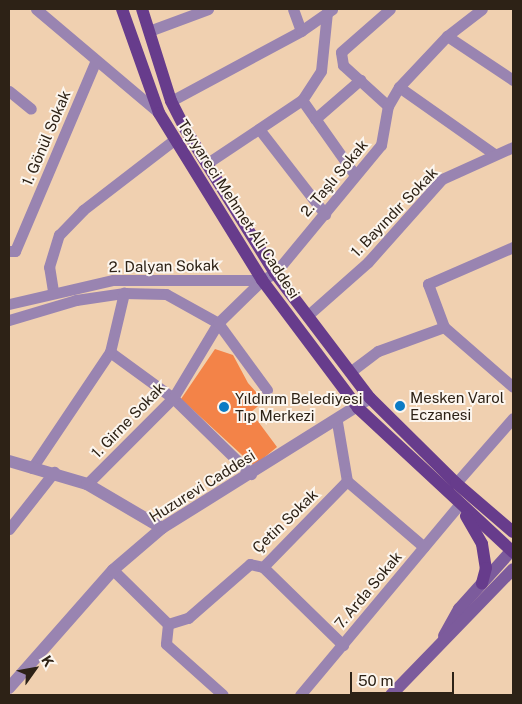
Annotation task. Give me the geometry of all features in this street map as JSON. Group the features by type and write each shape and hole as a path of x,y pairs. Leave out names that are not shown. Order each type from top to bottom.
{"main road":[{"name":"Teyyareci Mehmet Ali Caddesi","path":"122,9 159,113 262,280 358,408 459,505 513,550"},
{"name":"Teyyareci Mehmet Ali Caddesi","path":"142,9 171,101 206,164 274,273 370,398 456,483 513,532"},
{"path":"459,505 482,544 486,568 482,583"},
{"path":"442,640 459,609 513,550"},
{"path":"391,695 442,640 466,621 513,569"}],"street":[{"path":"36,9 159,113"},
{"path":"293,9 301,31"},
{"name":"2. Taşlı Sokak","path":"274,273 381,145 388,106 400,87 447,36 482,9"},
{"path":"149,31 201,10"},
{"path":"171,101 301,31 330,10"},
{"path":"206,164 302,100 321,71 330,10"},
{"path":"382,11 341,52 343,64 388,106"},
{"path":"447,36 513,80"},
{"name":"1. Gönül Sokak","path":"9,251 15,251 96,60"},
{"path":"315,119 360,80"},
{"path":"400,87 493,153"},
{"path":"9,91 31,109"},
{"path":"302,100 355,175"},
{"path":"259,129 325,214"},
{"path":"53,292 49,267 60,235 82,210 174,140"},
{"name":"1. Bayındır Sokak","path":"308,316 368,262 442,179 493,153 513,147"},
{"path":"513,247 428,284 444,327 513,386"},
{"path":"267,390 218,323 262,280 274,273"},
{"name":"2. Dalyan Sokak","path":"9,304 53,292 113,280 262,280"},
{"path":"32,468 110,352 124,293"},
{"name":"2. Dalyan Sokak","path":"9,320 76,300 124,293 166,294 218,323"},
{"name":"1. Girne Sokak","path":"87,484 172,398 218,323"},
{"path":"350,372 378,351 444,327"},
{"path":"110,352 172,398 251,474"},
{"name":"Huzurevi Caddesi","path":"9,688 113,570 162,528 337,422 370,398"},
{"path":"456,483 513,418"},
{"path":"337,422 347,481 424,547"},
{"path":"9,461 54,472 87,484 162,528"},
{"path":"9,529 54,472"},
{"name":"Çetin Sokak","path":"168,624 188,618 250,564 263,566 347,481"},
{"name":"7. Arda Sokak","path":"300,695 459,505"},
{"path":"263,566 342,645"},
{"path":"113,570 168,624 166,644 223,695"}],"building":[{"name":"Yıldırım Belediyesi Tıp Merkezi","path":"215,349 233,355 248,383 264,401 251,412 277,447 254,466 181,399"}],"place":[{"name":"Mesken Varol Eczanesi","path":"400,406"},
{"name":"Yıldırım Belediyesi Tıp Merkezi","path":"224,407"}]}
